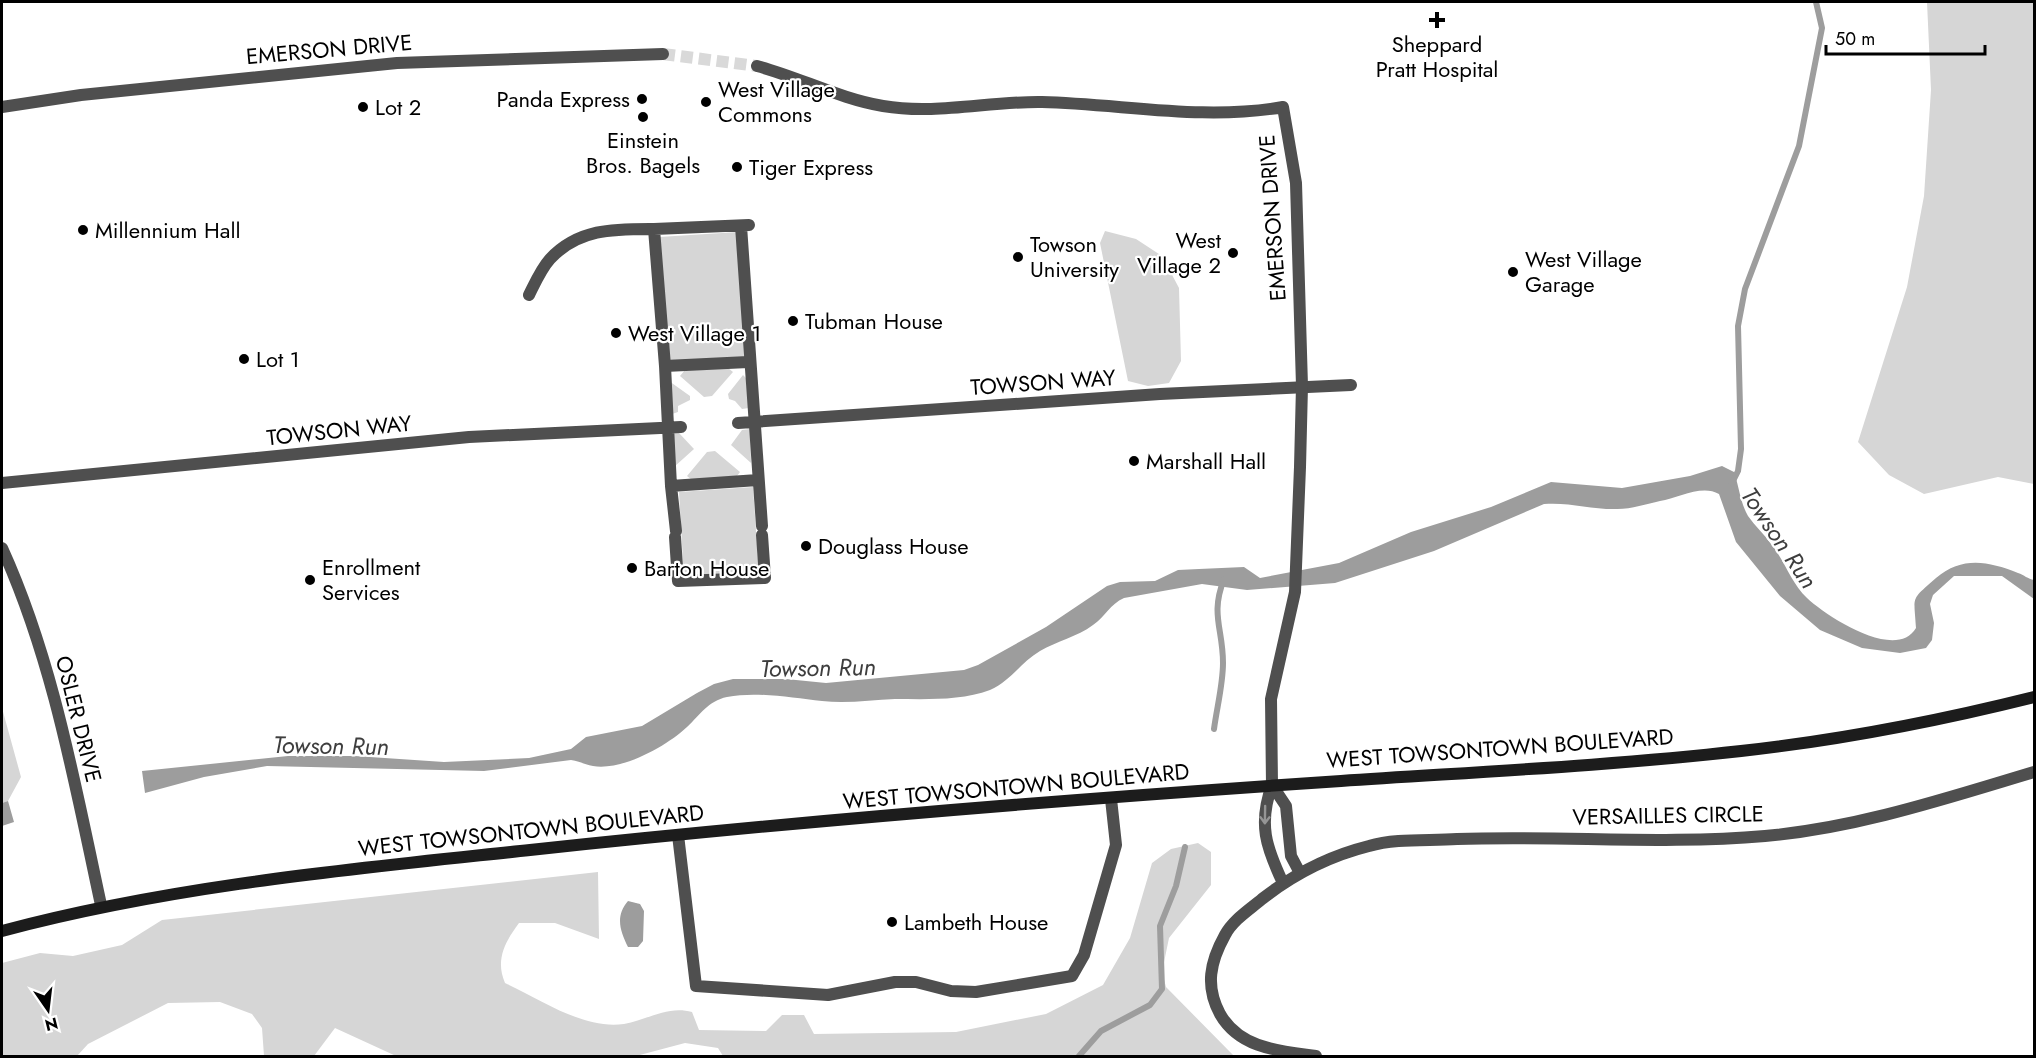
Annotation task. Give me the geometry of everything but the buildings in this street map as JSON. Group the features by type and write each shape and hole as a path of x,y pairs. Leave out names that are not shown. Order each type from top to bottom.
{"main road":[{"name":"WEST TOWSONTOWN BOULEVARD","path":"2,931 101,906 343,872 678,835 1272,785 1627,762 1742,751 1892,729 2034,697"}],"street":[{"name":"EMERSON DRIVE","path":"2,107 81,95 397,63 663,54"},
{"name":"EMERSON DRIVE","path":"757,66 856,99 905,109 927,110 1039,102 1214,114 1283,107 1296,183 1302,386 1295,592 1271,699 1272,785"},
{"path":"529,295 550,260 573,240 602,230 745,226 748,362 765,578 678,581 671,486 674,427 665,366 654,229"},
{"path":"665,366 748,362"},
{"name":"TOWSON WAY","path":"738,423 1302,386 1351,385"},
{"name":"TOWSON WAY","path":"2,483 205,465 469,437 674,427"},
{"path":"671,486 758,480"},
{"name":"OSLER DRIVE","path":"2,548 30,621 48,679 101,906"},
{"name":"VERSAILLES CIRCLE","path":"1316,1056 1264,1048 1242,1037 1227,1025 1212,997 1209,981 1212,963 1227,931 1283,883 1300,873 1370,845 1496,838 1742,837 1823,828 1915,807 2034,772"},
{"path":"1272,785 1286,806 1291,856 1300,873"},
{"path":"1272,785 1265,806 1265,845 1283,883"},
{"path":"678,835 696,986 828,995 895,982 916,982 951,991 976,992 1072,976 1084,955 1116,845 1111,799"}],"shaded area":[{"path":"1927,2 2034,2 2034,484 1998,477 1924,494 1889,475 1858,442 1907,287 1924,196 1931,90"},
{"path":"1105,231 1136,239 1162,256 1179,288 1181,361 1169,383 1148,386 1128,381 1100,243"},
{"path":"738,232 745,359 666,363 659,237"},
{"path":"728,368 733,372 712,396 704,397 680,376 685,370"},
{"path":"743,375 746,378 749,408 742,409 735,401 729,399 728,394"},
{"path":"669,381 690,396 690,400 678,406 678,412 672,414"},
{"path":"750,429 751,463 731,445 742,430"},
{"path":"672,433 679,433 694,449 674,467"},
{"path":"715,451 740,472 737,476 692,480 687,476 707,452"},
{"name":"Towson Run","path":"1722,466 1734,472 1748,516 1776,551 1801,592 1829,615 1861,632 1893,640 1906,637 1916,628 1915,599 1918,595 1946,571 1965,564 1996,566 2034,580 2034,599 2002,576 1954,576 1933,595 1930,604 1934,623 1932,640 1926,648 1900,653 1862,648 1820,630 1780,596 1736,542 1719,494 1705,490 1698,491 1620,509 1544,504 1434,551 1335,583 1247,590 1202,584 1124,598 1087,629 1033,655 1010,677 979,694 943,699 840,702 762,695 727,697 709,705 687,727 656,749 630,761 605,767 571,760 484,771 267,766 204,777 145,793 142,771 288,756 355,756 444,762 529,758 571,749 586,737 642,726 714,684 733,679 786,679 826,683 964,670 978,665 1046,627 1107,586 1120,582 1155,581 1178,570 1244,567 1260,578 1339,563 1411,532 1491,507 1551,482 1622,488 1690,476"},
{"path":"753,487 759,574 684,578 679,492"},
{"path":"2,708 21,777 8,801 2,803"},
{"path":"8,801 14,822 2,826 2,803"},
{"path":"1198,843 1211,852 1211,885 1169,938 1162,972 1166,987 1234,1056 723,1056 718,1048 685,1043 636,1056 396,1056 335,1028 314,1056 264,1056 262,1028 252,1014 220,1002 168,1003 88,1044 77,1056 2,1056 2,963 40,953 73,956 122,945 162,920 598,872 599,939 555,923 519,923 506,944 501,959 505,983 563,1012 609,1025 624,1024 674,1010 683,1010 692,1012 699,1030 766,1031 782,1015 804,1015 814,1034 956,1032 1046,1014 1103,985 1130,938 1152,863 1171,849"},
{"path":"628,901 640,904 644,911 643,941 638,947 628,947 621,929 621,912"}],"waterway":[{"path":"1732,483 1738,471 1741,449 1738,326 1745,289 1799,146 1822,28 1816,2"},
{"path":"1214,729 1223,671 1218,602 1224,579"},
{"path":"1079,1056 1101,1031 1150,1005 1162,989 1160,926 1176,886 1185,847"}],"tunnel":[{"path":"663,54 757,66"}],"place":[{"name":"Sheppard Pratt Hospital","path":"1437,20"},
{"name":"Panda Express","path":"642,99"},
{"name":"West Village Commons","path":"706,102"},
{"name":"Lot 2","path":"363,107"},
{"name":"Einstein Bros. Bagels","path":"643,117"},
{"name":"Tiger Express","path":"737,167"},
{"name":"Millennium Hall","path":"83,230"},
{"name":"West Village 2","path":"1233,253"},
{"name":"Towson University","path":"1018,257"},
{"name":"West Village Garage","path":"1513,272"},
{"name":"Tubman House","path":"793,321"},
{"name":"West Village 1","path":"616,333"},
{"name":"Lot 1","path":"244,359"},
{"name":"Marshall Hall","path":"1134,461"},
{"name":"Douglass House","path":"806,546"},
{"name":"Barton House","path":"632,568"},
{"name":"Enrollment Services","path":"310,580"},
{"name":"Lambeth House","path":"892,922"}]}
